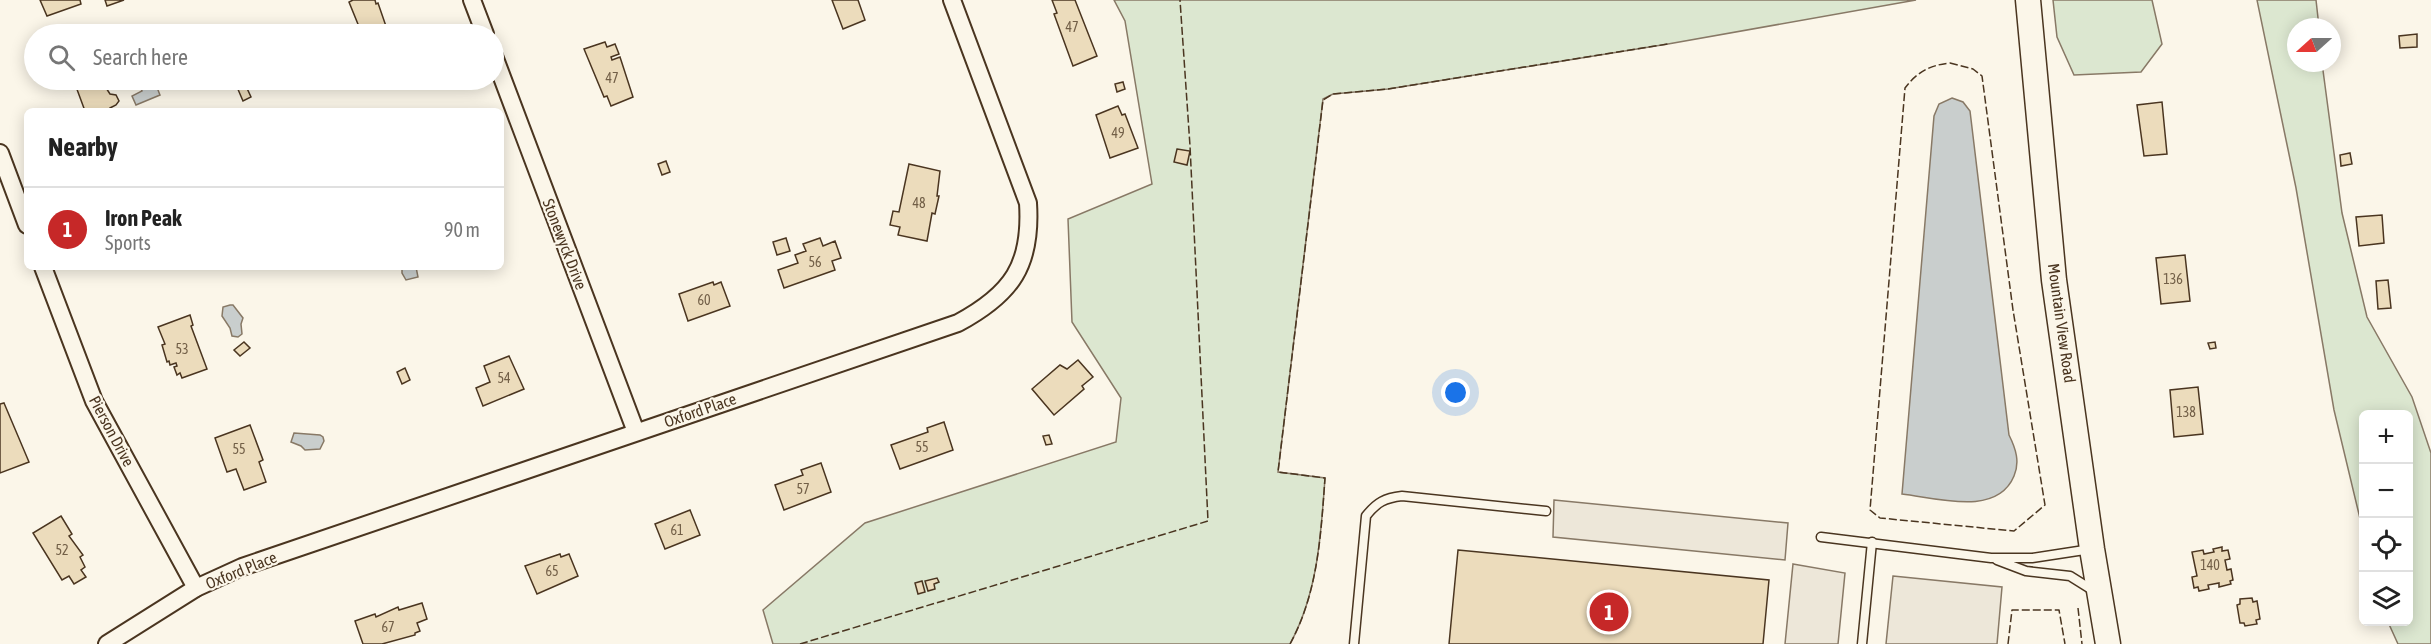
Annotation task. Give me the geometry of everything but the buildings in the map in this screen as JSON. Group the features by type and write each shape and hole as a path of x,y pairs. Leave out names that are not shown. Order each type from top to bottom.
{"street":[{"path":"472,0 481,24"},
{"name":"Oxford Place","path":"107,644 196,588 242,567 958,323 984,309 1009,284 1025,253 1029,229 1028,203 952,0"},
{"name":"Mountain View Road","path":"2028,0 2054,280 2092,549 2108,644"},
{"name":"Stonewyck Drive","path":"504,82 636,432"},
{"path":"0,153 24,217"},
{"name":"Pierson Drive","path":"44,270 94,401 196,588"}],"lane":[{"path":"1354,644 1366,516 1373,506 1385,498 1402,496 1546,511"},
{"path":"1821,537 1991,558 2032,558 2092,549"},
{"path":"1862,644 1872,542"},
{"path":"1991,558 2026,571 2070,576 2101,596"}],"green space":[{"path":"1114,0 1916,0 1668,44 1388,89 1333,94 1323,99 1278,472 1325,478 1320,542 1312,584 1307,604 1290,644 773,644 763,610 865,523 1116,442 1121,398 1072,322 1068,219 1152,184 1125,21"},
{"path":"2053,0 2152,0 2162,44 2141,72 2074,75 2057,37"},
{"path":"2257,0 2316,0 2318,18 2287,18 2287,72 2323,72 2342,213 2367,317 2412,397 2431,453 2431,644 2398,644 2390,626 2413,626 2413,410 2359,410 2359,514 2334,410 2296,188"}],"shaded area":[{"path":"158,90 160,95 136,105 132,96 142,91"},
{"path":"1952,98 1963,102 1970,111 2009,435 2017,461 2016,471 2006,489 1994,497 1965,502 1902,494 1934,116 1939,104"},
{"path":"402,270 417,270 418,277 406,280"},
{"path":"233,305 243,318 242,334 238,337 232,336 222,316 223,307"},
{"path":"294,433 320,435 324,441 320,449 305,450 291,442"},
{"path":"1554,500 1788,523 1785,560 1553,537"},
{"path":"1793,564 1845,573 1838,644 1785,644"},
{"path":"1893,576 2002,587 1997,644 1886,644"}],"fence":[{"path":"800,644 1208,521 1190,146 1180,0"},
{"path":"1290,644 1307,604 1312,584 1320,542 1325,478 1278,472 1323,100 1333,94 1388,89 1668,44"},
{"path":"1950,63 1973,69 1982,76 2013,310 2045,505 2014,531 1880,518 1870,510 1905,88 1924,70 1950,63"},
{"path":"2078,608 2082,644"},
{"path":"2008,644 2012,610 2059,610 2065,644"}],"place":[{"name":"Iron Peak","path":"1609,612"}]}
